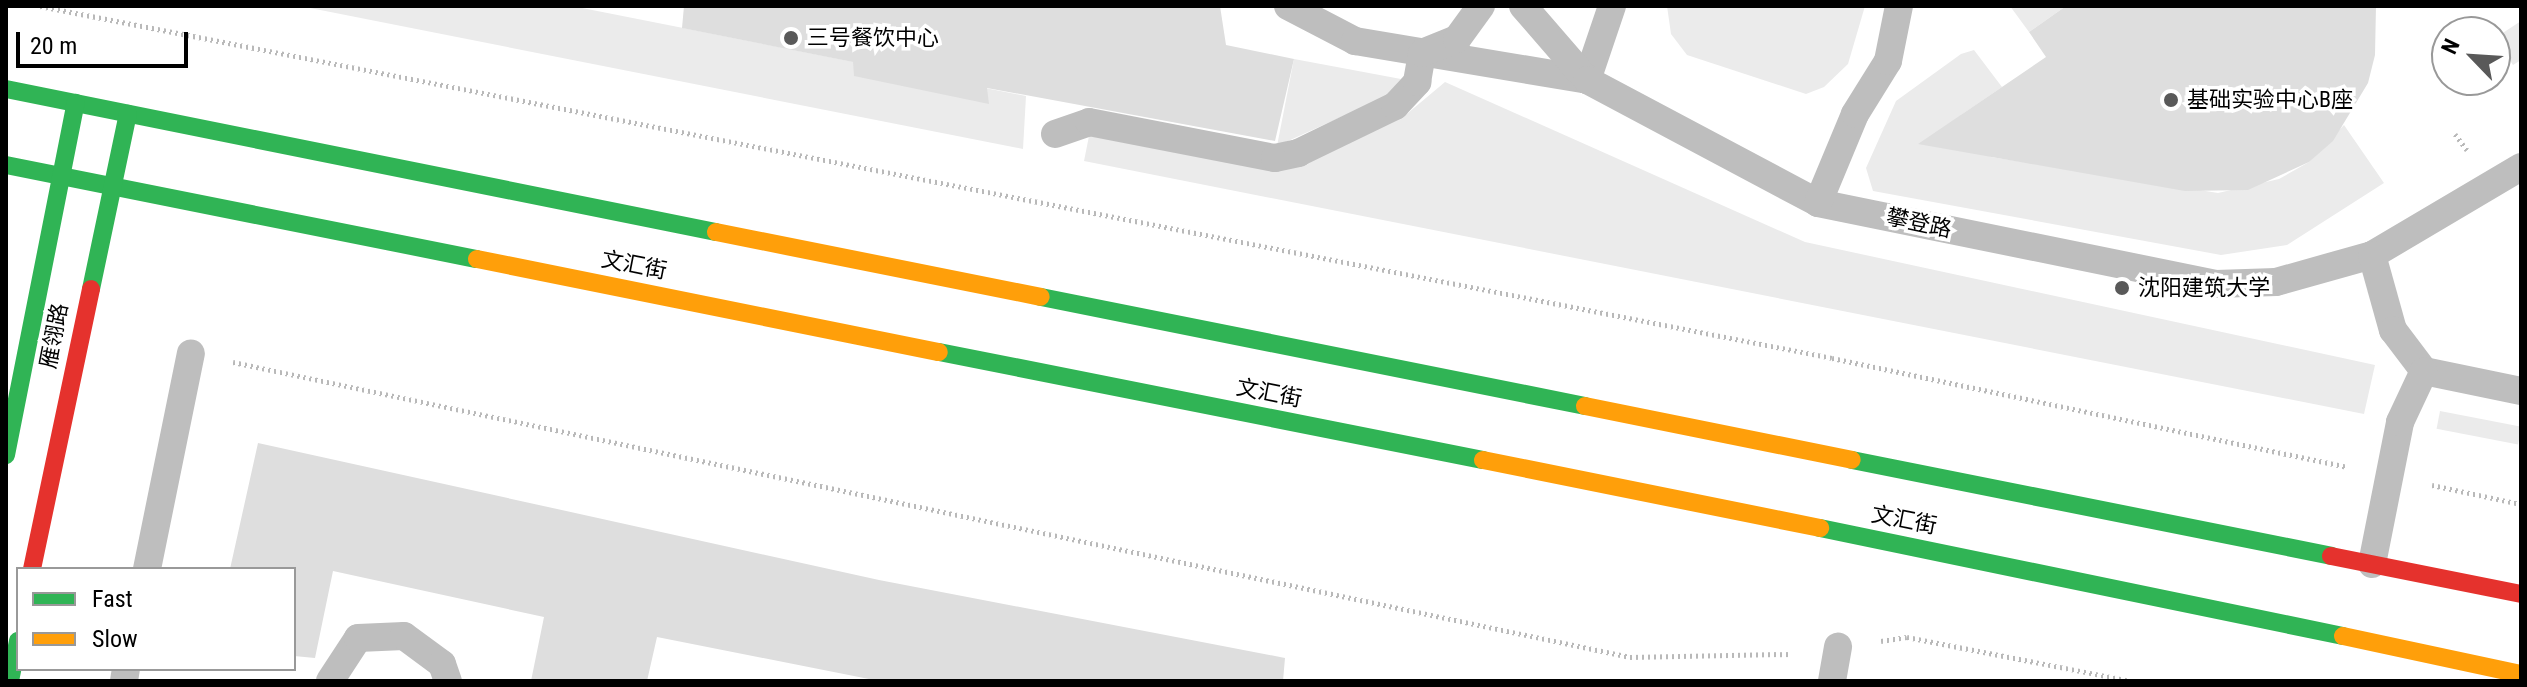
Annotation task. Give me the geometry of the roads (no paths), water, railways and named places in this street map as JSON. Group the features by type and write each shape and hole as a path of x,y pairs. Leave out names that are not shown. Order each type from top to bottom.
{"street":[{"path":"6,89 2521,594"},
{"name":"雁翎路","path":"6,455 59,176 76,103"},
{"name":"雁翎路","path":"32,567 109,186 128,114"},
{"name":"文汇街","path":"6,165 2076,579 2521,674"},
{"path":"10,681 16,651"}],"lane":[{"path":"1288,6 1355,41 1587,80 1612,6"},
{"path":"1422,53 1457,39 1481,6"},
{"name":"攀登路","path":"1523,6 1587,80 1818,203 2216,284 2276,282 2372,255 2521,167"},
{"path":"1818,203 1855,114 1888,61 1899,6"},
{"path":"1055,134 1089,122 1275,158 1298,153 1395,106 1417,82 1422,53"},
{"path":"2372,255 2393,330 2424,371 2521,391"},
{"path":"147,567 191,353"},
{"path":"2372,564 2400,422 2424,371"},
{"path":"330,681 358,638 404,636 442,664 448,681"},
{"path":"1832,681 1838,647"}],"place":[{"name":"三号餐饮中心","path":"791,38"},
{"name":"基础实验中心B座","path":"2171,100"},
{"name":"沈阳建筑大学","path":"2122,288"}]}
